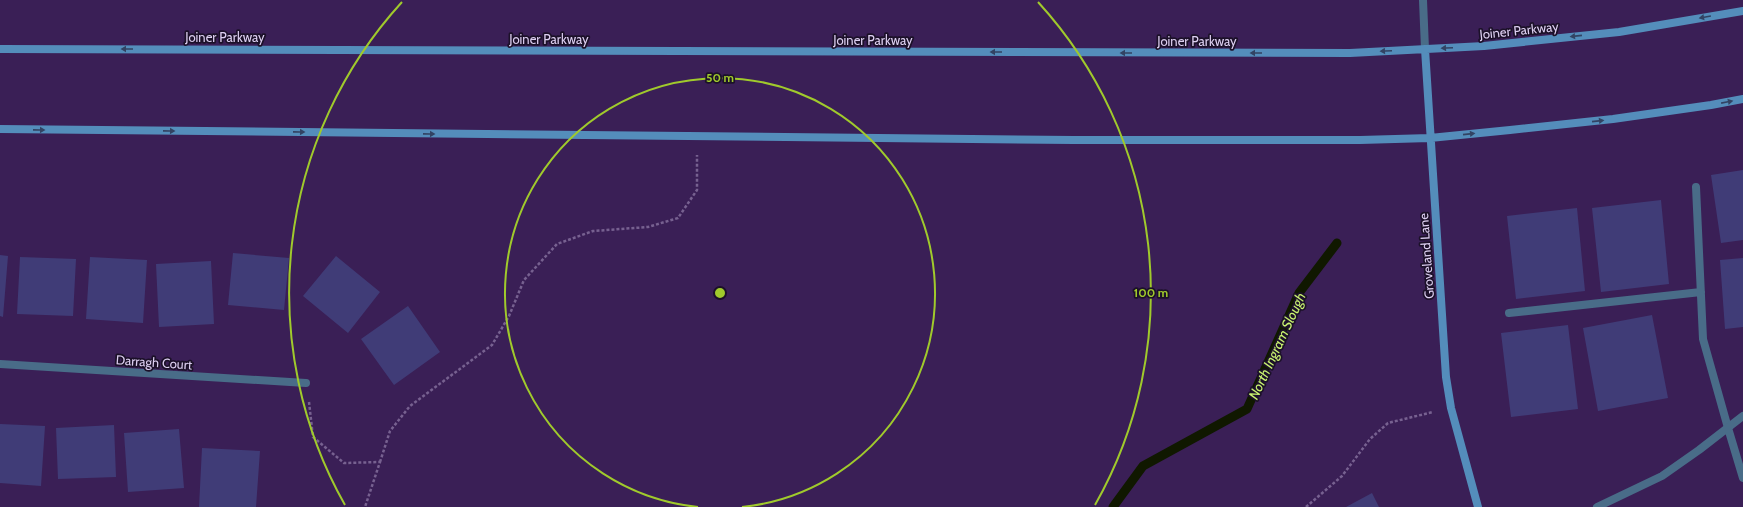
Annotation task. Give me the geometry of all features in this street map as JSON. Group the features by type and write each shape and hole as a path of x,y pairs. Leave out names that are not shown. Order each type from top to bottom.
{"main road":[{"name":"Joiner Parkway","path":"0,49 1318,53 1484,46 1619,32 1743,10"},
{"name":"Groveland Lane","path":"1425,49 1446,377 1451,408 1478,507"},
{"path":"0,129 697,137 1074,140 1352,140 1430,138 1613,119 1743,99"}],"street":[{"name":"Groveland Lane","path":"1423,0 1425,49"},
{"path":"1696,187 1703,339 1743,478"},
{"path":"1509,313 1701,292"},
{"name":"Darragh Court","path":"0,364 306,383"},
{"path":"1597,507 1662,476 1743,416"}],"path":[{"path":"365,507 390,431 410,406 492,345 509,316 524,280 556,244 593,231 648,227 678,218 697,190 697,137"},
{"path":"306,383 313,437 344,463 380,462"},
{"path":"1306,507 1342,476 1370,439 1388,423 1451,408"}],"building":[{"path":"1743,170 1743,240 1721,243 1711,175"},
{"path":"1661,200 1669,284 1601,292 1592,208"},
{"path":"1577,208 1585,291 1516,299 1507,216"},
{"path":"233,253 289,258 284,310 228,305"},
{"path":"0,255 8,256 3,317 0,316"},
{"path":"336,256 380,292 348,333 303,296"},
{"path":"20,257 76,259 73,316 17,314"},
{"path":"90,257 147,260 143,323 86,319"},
{"path":"1743,258 1743,327 1725,329 1720,260"},
{"path":"211,261 214,324 159,327 156,264"},
{"path":"408,306 440,352 394,385 361,339"},
{"path":"1652,315 1668,398 1598,411 1583,328"},
{"path":"1568,325 1578,409 1511,417 1501,333"},
{"path":"0,424 45,426 41,486 0,483"},
{"path":"114,425 116,477 58,479 56,428"},
{"path":"179,429 184,488 128,492 124,433"},
{"path":"202,448 260,451 256,507 199,507"},
{"path":"1372,493 1379,507 1346,507"}],"waterway":[{"name":"North Ingram Slough","path":"1113,507 1143,466 1247,409 1299,293 1337,243"}]}
